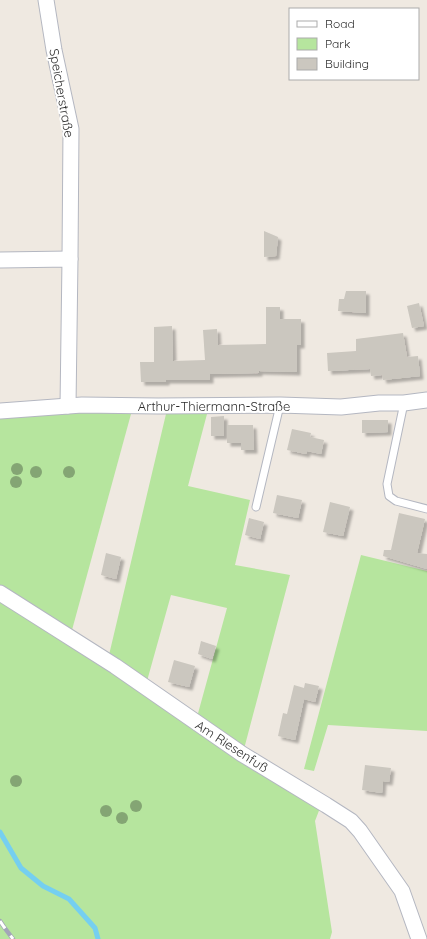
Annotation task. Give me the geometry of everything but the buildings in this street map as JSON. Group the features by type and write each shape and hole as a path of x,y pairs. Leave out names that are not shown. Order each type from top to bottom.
{"street":[{"name":"Speicherstraße","path":"46,0 54,50 70,129 68,406"},
{"path":"0,260 70,259"},
{"name":"Arthur-Thiermann-Straße","path":"0,411 82,405 280,405 342,407 427,400"},
{"name":"Am Riesenfuß","path":"0,593 115,666 242,754 351,821 360,831 402,891 419,939"}],"lane":[{"path":"404,403 387,484 389,496 396,501 427,509"},
{"path":"256,507 280,405"}],"green space":[{"path":"78,411 131,414 72,630 0,586 0,418"},
{"path":"166,414 207,414 188,486 250,500 235,565 290,575 244,749 197,717 227,608 171,595 147,681 109,655"},
{"path":"361,555 427,571 427,731 328,725 314,771 304,769"},
{"path":"0,600 320,808 315,821 332,932 330,939 0,939"}],"waterway":[{"path":"0,832 21,868 43,886 69,899 95,928 98,939"}],"railway":[{"path":"0,921 13,939"}]}
